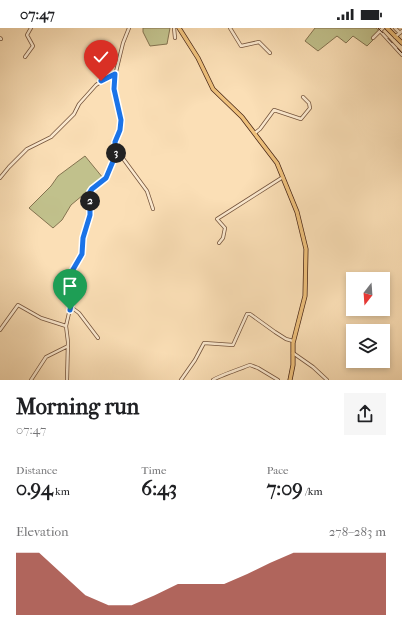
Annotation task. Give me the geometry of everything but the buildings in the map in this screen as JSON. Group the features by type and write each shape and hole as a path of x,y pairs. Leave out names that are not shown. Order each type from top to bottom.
{"main road":[{"path":"180,28 198,58 213,89 242,116 277,164 297,212 306,255 304,302 293,341 290,380"},
{"path":"387,28 402,43"}],"street":[{"path":"25,57 33,47 27,36 31,28"},
{"path":"67,380 68,346 66,326 72,300 70,289 71,273 82,254 83,238 90,215 90,192 106,178 115,156 115,140 120,130 121,120 114,89 116,72 123,43 129,28"},
{"path":"174,28 175,38"},
{"path":"230,28 241,46 259,42 270,53"},
{"path":"373,38 383,28"},
{"path":"395,28 401,32 395,36"},
{"path":"380,31 402,55"},
{"path":"0,178 8,167 27,149 51,137 74,114 79,104 96,84 116,72"},
{"path":"255,133 260,129 274,110 301,119 310,108 309,102 303,97"},
{"path":"116,149 147,191 153,209"},
{"path":"219,243 223,238 225,228 217,219 283,177"},
{"path":"0,330 18,305 41,318 66,326"},
{"path":"71,307 79,313 98,338"},
{"path":"181,380 195,360 204,343 233,346 247,314 250,314 284,338 293,341"},
{"path":"31,380 46,357 68,346"},
{"path":"293,353 313,367 327,380"},
{"path":"213,380 217,376 233,372 250,365 278,380"}],"green space":[{"path":"143,28 170,28 167,44 150,46 143,32"},
{"path":"315,28 376,28 381,32 367,46 353,36 346,43 337,36 318,51 305,41"},
{"path":"85,156 103,178 85,196 83,195 71,205 62,220 53,228 29,208 51,186 58,176"}],"railway":[{"path":"378,28 402,53"}],"route":[{"path":"70,310 72,300 70,276 82,254 83,238 90,215 90,192 106,178 116,154 115,140 121,126 114,89 115,74 101,81"}]}
